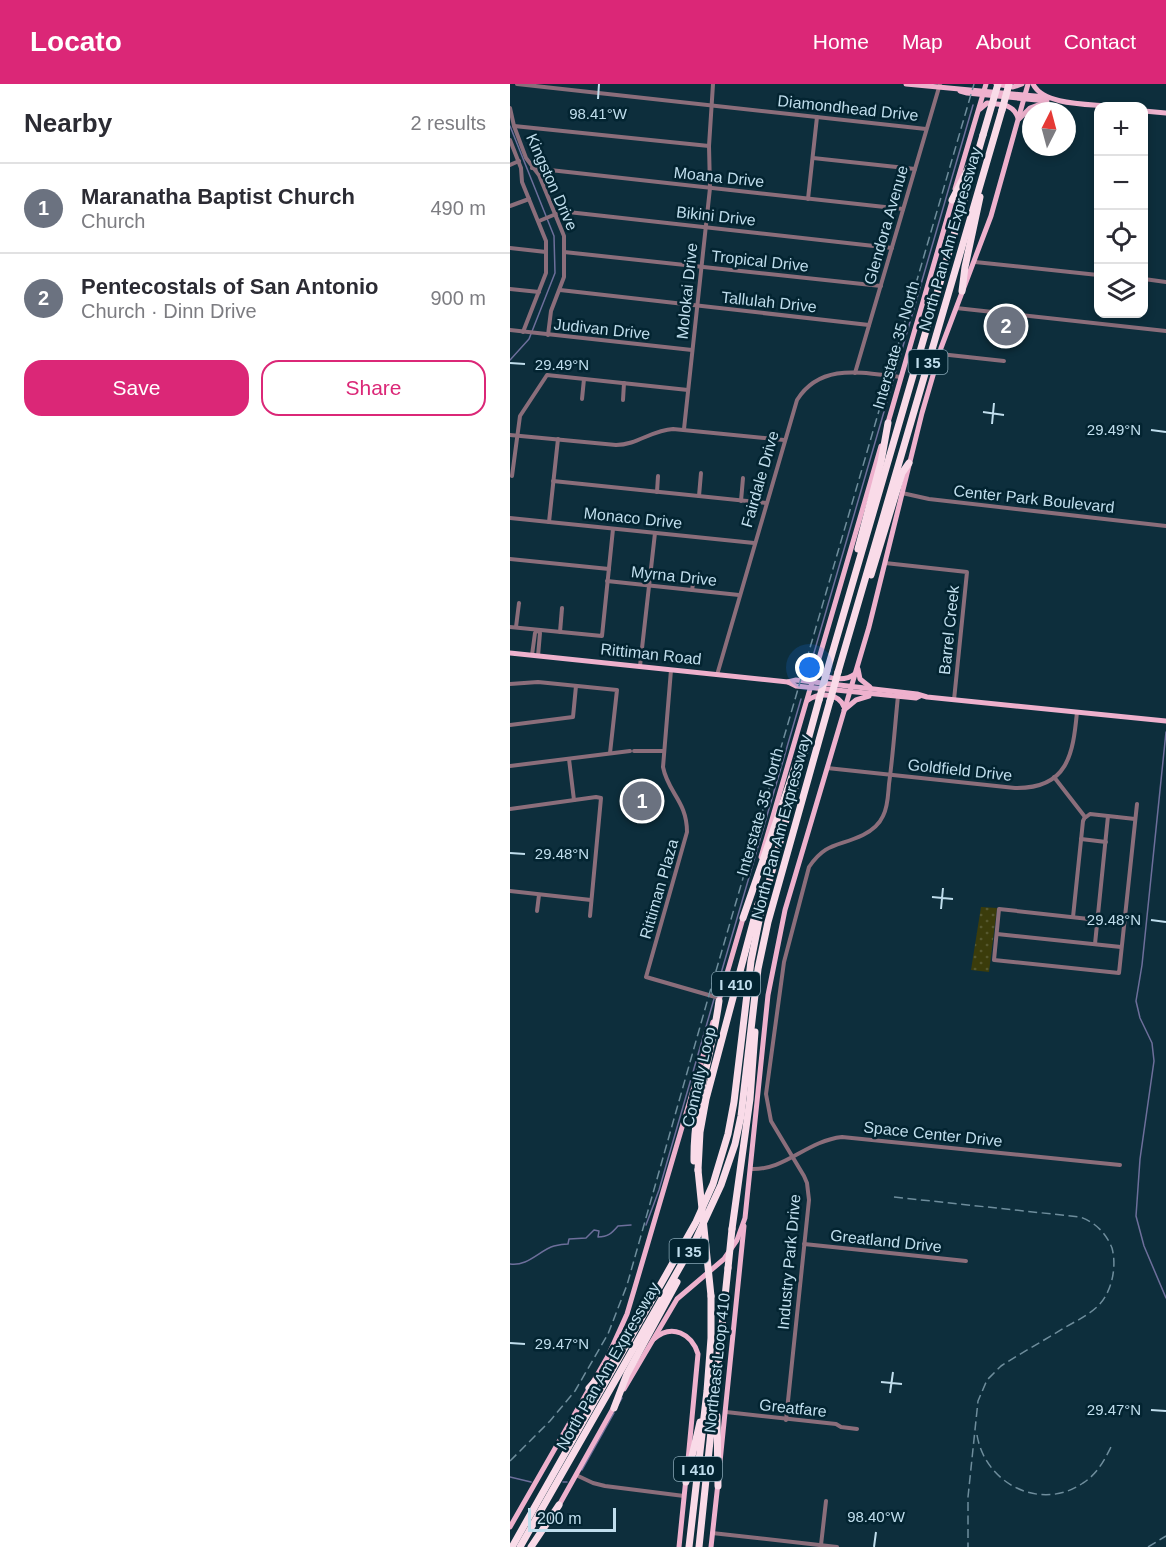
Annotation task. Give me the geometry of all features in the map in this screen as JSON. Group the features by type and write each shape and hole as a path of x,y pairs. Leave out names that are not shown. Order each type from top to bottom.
{"highway":[{"name":"North Pan Am Expressway","path":"512,1547 696,1222 720,1164 732,1112 754,942 765,894 848,595 894,446 997,84"},
{"name":"North Pan Am Expressway","path":"520,1547 696,1239 721,1185 735,1144 741,1116 758,969 768,922 838,672 1010,84"},
{"path":"962,291 965,267 1001,112"},
{"path":"952,200 966,176 983,135"},
{"path":"848,595 863,527 883,454 888,423"},
{"path":"856,610 877,557 902,473 909,463"},
{"path":"743,918 810,719 819,700"},
{"name":"Connally Loop","path":"689,1547 711,1338 711,1296 697,1170 701,1124 745,947 790,801"},
{"name":"I 410","path":"699,1547 732,1229 750,1099 768,922"},
{"path":"697,1170 694,1133 697,1105 717,1021 717,998"},
{"path":"614,1408 627,1374 710,1217 721,1185"},
{"path":"589,1388 623,1351"},
{"path":"717,1486 719,1364"},
{"path":"686,1482 707,1391"},
{"path":"533,1547 558,1505"}],"main road":[{"path":"906,84 967,91 983,88 1025,97 1094,104"},
{"path":"997,84 1013,87 1022,84"},
{"path":"558,1505 677,1299 724,1259 736,1240 745,1218 768,995 779,934 843,709 858,667 901,493 940,354 991,216 1028,84"},
{"path":"1033,84 1048,99"},
{"path":"967,91 983,88"},
{"name":"Interstate 35 North","path":"510,1527 608,1356 627,1314 717,998 743,918 888,423 897,377 952,200 983,88"},
{"path":"967,91 975,99 978,112"},
{"path":"1018,120 1030,108 1048,99"},
{"path":"978,112 987,103 1008,106 1014,109 1018,120"},
{"path":"1148,111 1166,113"},
{"name":"Rittiman Road","path":"510,653 788,682 800,687 811,685"},
{"path":"817,665 818,671 824,676 846,679 855,674"},
{"path":"796,680 812,675 817,665"},
{"path":"858,667 861,679 876,692"},
{"name":"Rittiman Road","path":"788,682 796,680 811,685 916,698 920,696"},
{"path":"800,687 806,701 817,695 836,697 842,702 843,709"},
{"path":"843,709 860,698 876,692"},
{"name":"Rittiman Road","path":"876,692 917,694 1166,721"},
{"name":"Northeast Loop 410","path":"711,1547 745,1218"},
{"name":"Northeast Loop 410","path":"651,1342 664,1332 680,1332 692,1340 698,1354 679,1547"}],"street":[{"name":"Diamondhead Drive","path":"517,84 926,129"},
{"name":"Molokai Drive","path":"684,429 710,188 709,146 713,84"},
{"name":"Glendora Avenue","path":"855,373 939,86"},
{"name":"Kingston Drive","path":"510,108 514,126 532,168 539,175 564,236 565,274 550,315 548,335"},
{"path":"808,199 817,117"},
{"path":"514,126 709,146"},
{"name":"Kingston Drive","path":"510,140 519,161 522,182 541,221 546,240 546,273 526,332"},
{"path":"813,158 915,169"},
{"path":"510,165 519,161"},
{"name":"Moana Drive","path":"532,168 903,209"},
{"path":"510,206 530,198"},
{"name":"Bikini Drive","path":"556,214 568,212 892,248"},
{"path":"541,221 556,214"},
{"path":"510,248 546,252"},
{"name":"Tropical Drive","path":"564,252 881,286"},
{"path":"975,262 1094,275"},
{"path":"1148,280 1166,282"},
{"path":"510,289 539,292"},
{"name":"Tallulah Drive","path":"560,290 869,325"},
{"path":"956,308 1166,331"},
{"name":"Judivan Drive","path":"510,330 692,350"},
{"path":"940,354 1004,361"},
{"name":"Fairdale Drive","path":"717,675 794,406 807,387 833,374 855,373 897,377"},
{"path":"512,476 520,416 547,375 688,390"},
{"path":"582,399 584,379"},
{"path":"623,399 624,383"},
{"path":"535,393 540,396"},
{"path":"510,435 621,445 632,443 662,430 684,429 784,440"},
{"path":"549,522 558,439"},
{"path":"699,496 701,473"},
{"path":"657,492 658,476"},
{"path":"741,501 743,478"},
{"path":"553,481 766,503"},
{"name":"Center Park Boulevard","path":"901,493 929,499 1166,526"},
{"name":"Monaco Drive","path":"510,518 754,543"},
{"path":"510,627 602,636 613,529"},
{"path":"640,666 655,533"},
{"path":"510,559 609,569"},
{"name":"Barrel Creek","path":"885,563 966,572 954,699"},
{"path":"692,590 694,578"},
{"name":"Myrna Drive","path":"607,581 739,595"},
{"path":"516,627 519,603"},
{"path":"560,632 562,608"},
{"path":"535,655 535,633 538,630"},
{"name":"Rittiman Plaza","path":"671,670 663,751 664,771 683,806 687,819 687,832 646,977 717,998"},
{"path":"510,684 538,682 617,690 610,753"},
{"path":"510,725 573,717 576,686"},
{"name":"Industry Park Drive","path":"786,1419 809,1194 804,1176 771,1120 766,1094 784,962 808,867 818,854 831,846 864,835 877,825 886,806 898,696"},
{"path":"1077,712 1074,746 1064,767 1054,777 1086,817"},
{"path":"510,766 610,753 663,751"},
{"path":"569,759 574,800"},
{"name":"Goldfield Drive","path":"826,768 1022,788 1040,785 1054,777"},
{"path":"510,809 601,798 590,916"},
{"path":"1098,920 999,909 994,960 1119,973 1137,804"},
{"path":"1073,917 1083,821 1090,814 1135,819"},
{"path":"1095,944 1108,816"},
{"path":"1081,839 1106,842"},
{"path":"510,891 591,900"},
{"path":"537,910 539,895"},
{"path":"997,934 1122,947"},
{"name":"Space Center Drive","path":"750,1169 770,1168 816,1143 833,1138 853,1137 1120,1165"},
{"name":"Greatland Drive","path":"804,1245 966,1261"},
{"name":"Greatfare","path":"726,1413 836,1424 857,1429"},
{"path":"576,1475 605,1486 684,1496"},
{"path":"821,1545 826,1501"},
{"path":"712,1533 837,1547"}],"shaded area":[{"path":"981,907 997,908 989,972 971,970"}],"waterway":[{"path":"809,670 973,105"},
{"path":"510,126 554,236 555,273 529,339 510,360"},
{"path":"715,994 801,699"},
{"path":"1166,732 1142,965 1136,1001 1140,1018 1152,1043 1154,1061 1140,1159 1136,1216 1144,1246 1166,1298"},
{"path":"646,1225 659,1190 714,999"},
{"path":"510,1264 528,1261 549,1248 568,1244 569,1239 586,1238 594,1230 599,1231 598,1237 601,1237 610,1234 618,1226 631,1225"},
{"path":"618,1405 622,1398"},
{"path":"582,1470 614,1413"},
{"path":"510,1477 531,1482"}],"railway":[{"path":"510,1461 550,1421 575,1391 608,1334 627,1285 974,84"},
{"path":"894,1197 1080,1217 1099,1229 1112,1248 1114,1263 1112,1278 1107,1293 1099,1305 1082,1318 1001,1366 987,1380 978,1401 968,1497 968,1547"},
{"path":"977,1435 982,1452 991,1467 1003,1479 1017,1488 1050,1495 1067,1491 1083,1483 1096,1471 1111,1447"},
{"path":"1148,1547 1166,1536"}],"place":[{"name":"Pentecostals of San Antonio","path":"1006,326"},
{"name":"Maranatha Baptist Church","path":"642,801"}]}
